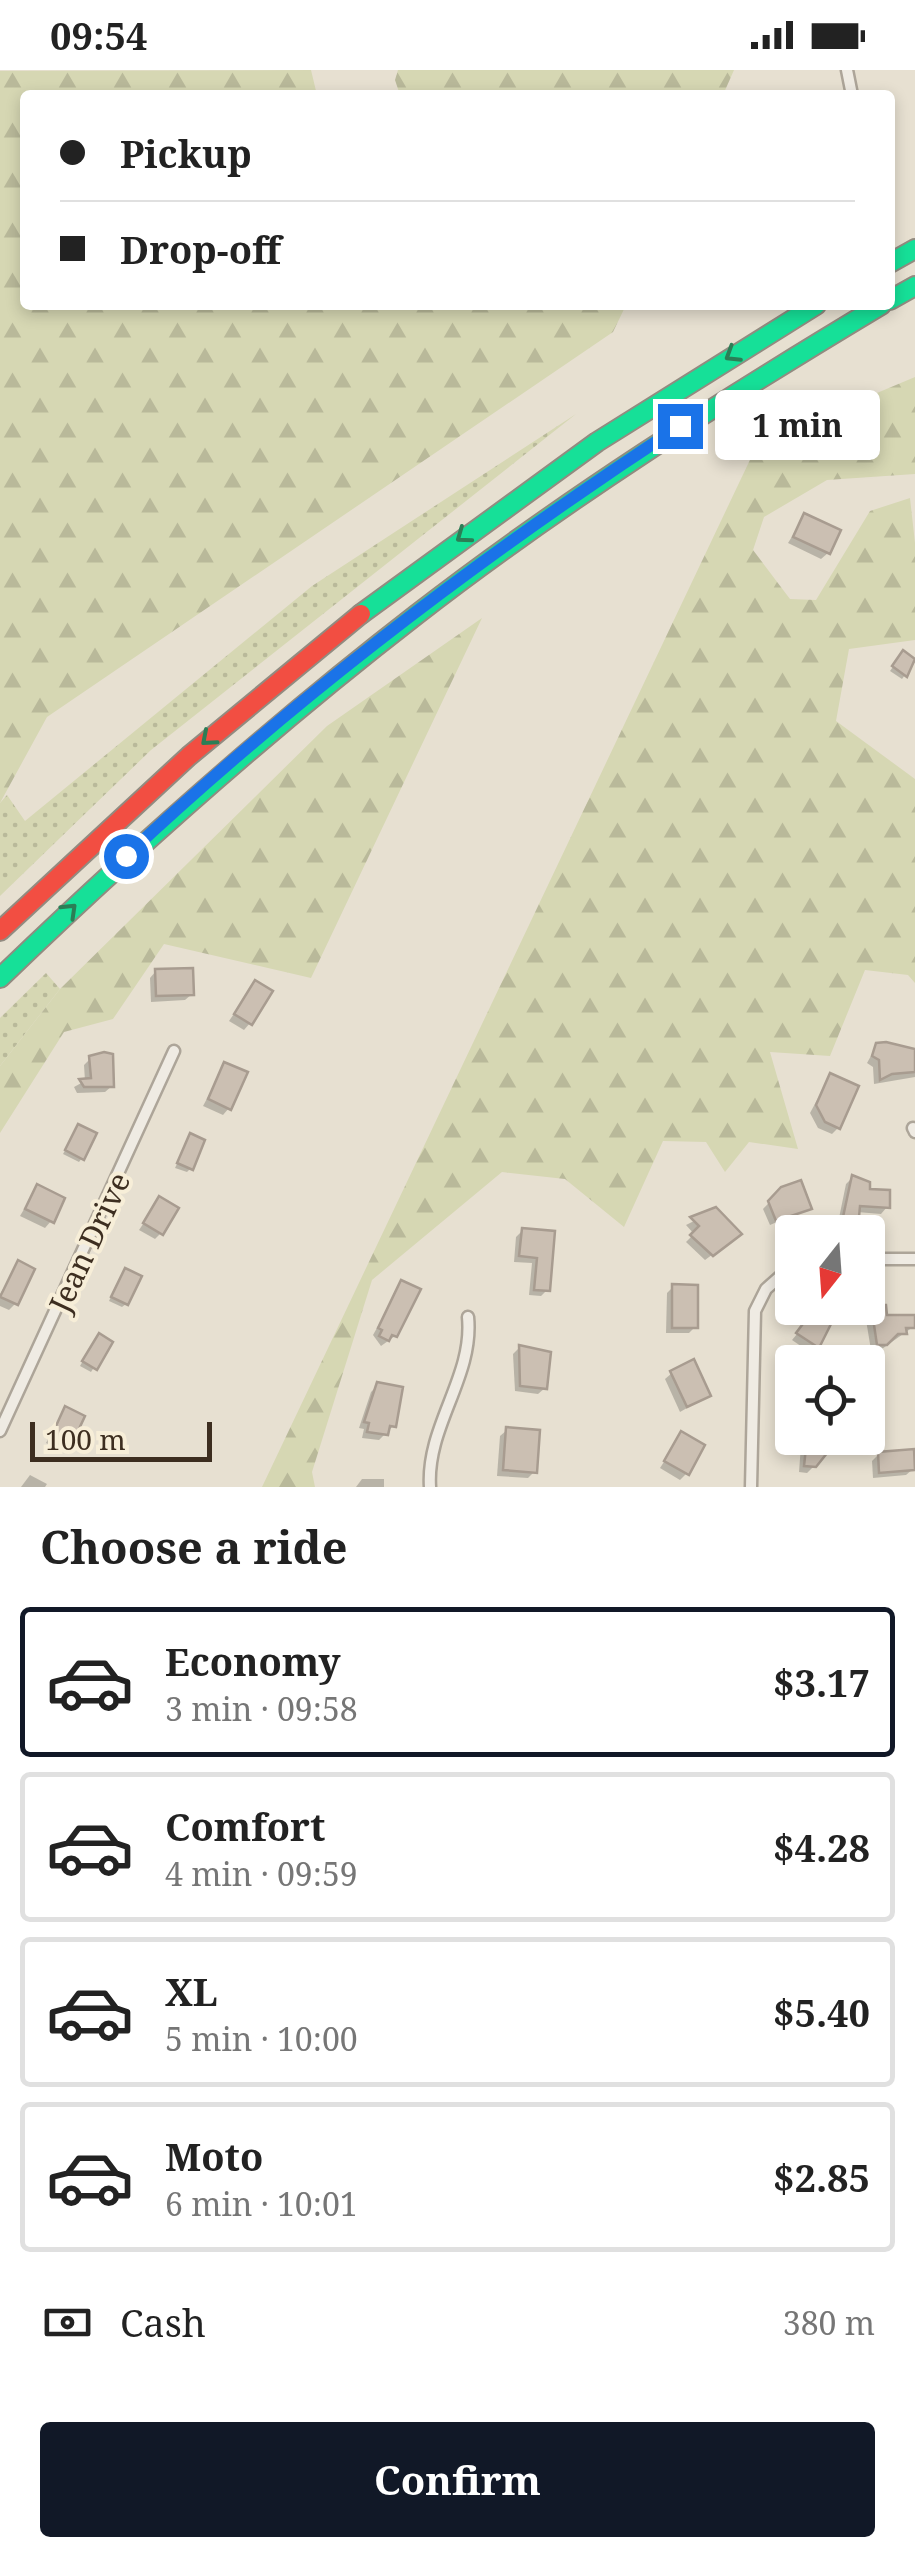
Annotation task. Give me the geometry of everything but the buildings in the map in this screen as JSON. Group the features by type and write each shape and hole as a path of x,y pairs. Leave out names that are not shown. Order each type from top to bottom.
{"highway":[{"path":"0,931 222,726 401,582 633,418 808,310"},
{"path":"0,978 204,785 421,608 651,446 873,310"}],"street":[{"name":"Jean Drive","path":"0,1430 174,1052"},
{"path":"885,1260 915,1259"},
{"path":"752,1487 755,1311 766,1289 775,1281"},
{"path":"430,1487 432,1444 470,1339 468,1317"}],"green space":[{"path":"311,70 316,90 20,90 20,310 624,310 613,332 47,717 0,803 0,71"},
{"path":"398,70 734,70 725,90 398,90 395,80"},
{"path":"915,377 915,474 827,480 764,517 753,550 790,599 816,600 870,511 910,498 915,543 915,640 849,649 836,721 915,779 915,983 908,975 865,970 830,1056 770,1052 798,1149 749,1142 725,1172 706,1142 663,1141 624,1227 565,1179 502,1172 372,1280 312,1472 315,1487 262,1487 758,443"},
{"path":"576,414 151,750 0,896 0,803 7,795 25,821 312,586"},
{"path":"482,618 311,978 164,944 113,1019 64,1032 0,1133 0,1066 60,989 327,726"},
{"path":"46,973 60,989 0,1066 0,1018"}],"traffic: fast":[{"path":"895,260 915,249"},
{"path":"895,297 915,286"},
{"path":"361,614 597,442 808,310"},
{"path":"0,978 203,791 416,615 644,453 873,310"}],"traffic: jam":[{"path":"0,931 189,756 361,614"}],"route":[{"path":"126,856 257,740 393,629 536,524 680,426"}]}
